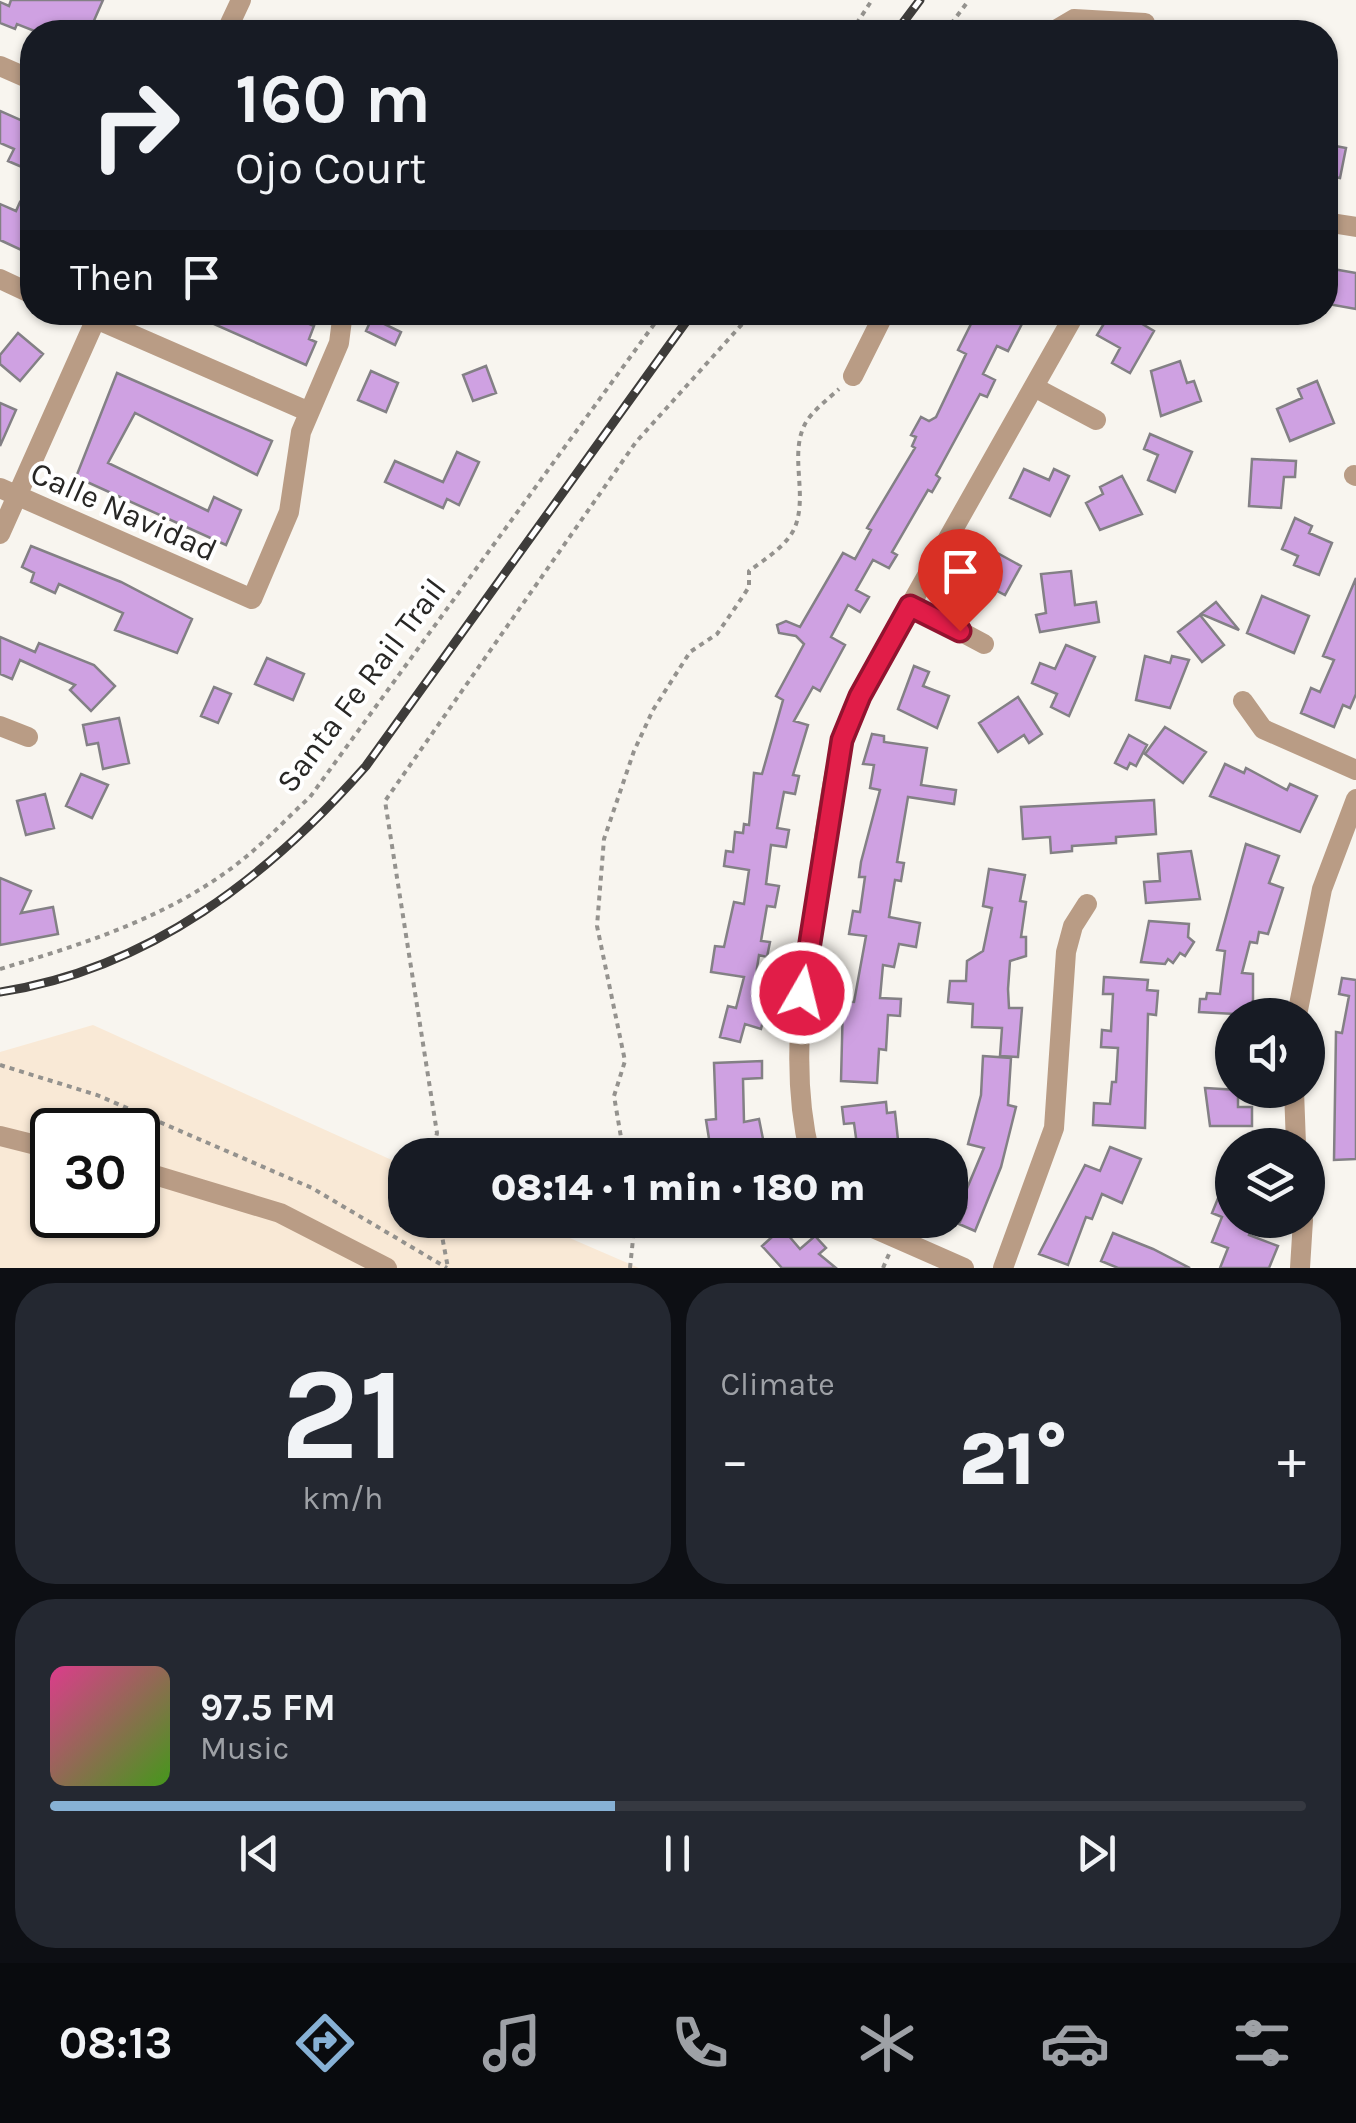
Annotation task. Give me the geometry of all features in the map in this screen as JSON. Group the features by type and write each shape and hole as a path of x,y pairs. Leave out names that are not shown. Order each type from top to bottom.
{"street":[{"path":"1072,20 1098,20"},
{"path":"0,534 8,492 87,325"},
{"path":"114,325 308,411 338,343 341,325"},
{"path":"853,376 878,325"},
{"path":"808,1138 799,1073 800,1018 836,763 849,718 1069,325"},
{"path":"1034,387 1096,420"},
{"name":"Calle Navidad","path":"8,492 252,599 289,512 308,411"},
{"path":"910,606 984,644"},
{"path":"1243,701 1263,729 1356,770"},
{"path":"0,726 28,738"},
{"path":"1299,998 1322,888 1356,799"},
{"path":"1003,1268 1054,1128 1066,952 1073,926 1087,904"},
{"path":"0,1136 30,1144"},
{"path":"160,1177 280,1213 387,1268"},
{"path":"896,1238 964,1268"},
{"path":"1300,1268 1302,1238"}],"path":[{"path":"954,20 970,0"},
{"name":"Santa Fe Rail Trail","path":"0,969 100,940 180,901 246,858 310,797 654,325"},
{"path":"437,1138 385,802 636,442 742,325"},
{"path":"621,1138 614,1096 626,1061 597,926 604,839 653,710 690,652 717,634 736,608 748,587 749,571 786,542 796,526 801,489 798,446 806,422 853,376"},
{"path":"0,1065 98,1095 312,1188 448,1268"},
{"path":"442,1238 448,1268"},
{"path":"630,1268 633,1238"}],"shaded area":[{"path":"93,1025 388,1158 388,1238 570,1238 639,1268 0,1268 0,1052"}],"building":[{"path":"11,0 103,0 94,20 20,20 15,29 0,23 0,2 9,6"},
{"path":"0,111 20,120 20,166 8,161 14,149 0,143"},
{"path":"1338,146 1346,148 1338,178"},
{"path":"20,202 20,249 0,240 0,204 16,211"},
{"path":"1338,270 1356,273 1356,309 1338,306"},
{"path":"216,325 312,325 309,339 316,342 306,365"},
{"path":"369,325 386,325 401,332 395,345 366,331"},
{"path":"970,325 1021,325 1008,351 997,346 983,374 995,380 987,397 980,394 936,475 940,478 932,492 928,490 892,552 897,555 889,568 873,560 856,590 869,597 860,612 848,605 831,637 845,645 820,691 813,687 794,721 808,725 793,775 799,776 795,794 784,792 777,828 789,830 786,847 771,845 766,884 779,886 775,907 767,906 761,941 770,942 767,957 759,955 753,994 769,998 761,1029 745,1024 740,1042 720,1037 728,1006 736,1008 744,977 711,972 715,946 724,947 734,902 744,904 749,870 724,866 726,851 733,852 735,832 743,833 744,824 749,825 754,773 762,774 783,700 776,696 804,644 796,636 779,633 777,625 786,621 800,627 843,553 855,559 871,530 867,528 915,448 912,446 916,437 911,435 921,417 929,421 936,417 966,354 958,350"},
{"path":"1103,325 1144,325 1154,331 1130,373 1112,363 1120,348 1097,335"},
{"path":"18,333 43,354 20,381 0,364 0,355"},
{"path":"1180,361 1187,383 1194,381 1201,401 1161,416 1151,371"},
{"path":"486,366 496,393 473,401 463,375"},
{"path":"371,371 398,383 386,412 358,400"},
{"path":"117,373 272,441 257,475 135,413 108,463 208,511 214,497 241,510 226,545 76,477"},
{"path":"1317,381 1334,423 1290,441 1277,409 1302,398 1298,389"},
{"path":"0,403 16,410 0,446"},
{"path":"1150,434 1192,452 1175,492 1148,480 1158,455 1144,449"},
{"path":"457,452 479,462 459,505 447,499 443,508 385,482 395,461 443,482"},
{"path":"1252,459 1296,461 1295,477 1284,477 1281,508 1249,506"},
{"path":"1024,469 1049,480 1054,469 1069,476 1050,516 1010,498"},
{"path":"1122,476 1142,514 1100,530 1086,503 1103,494 1100,487"},
{"path":"1295,518 1312,526 1309,533 1332,543 1319,575 1294,565 1298,556 1282,549"},
{"path":"981,544 1021,566 1005,595 965,574"},
{"path":"31,546 121,582 192,619 177,653 115,630 123,613 59,584 55,593 31,582 34,573 22,567"},
{"path":"1071,571 1075,605 1096,602 1099,622 1040,632 1036,615 1046,613 1041,574"},
{"path":"1356,578 1356,694 1350,708 1343,705 1334,727 1301,713 1311,688 1320,692 1334,660 1323,656"},
{"path":"1262,596 1309,616 1294,653 1247,633"},
{"path":"1216,602 1239,630 1201,614"},
{"path":"1200,615 1224,645 1202,662 1178,632"},
{"path":"0,637 35,652 39,643 94,665 115,686 91,711 70,690 75,685 20,660 12,679 0,674"},
{"path":"1066,645 1095,657 1069,716 1051,707 1057,694 1032,683 1040,663 1055,669"},
{"path":"1145,656 1170,663 1172,656 1189,660 1170,708 1136,700"},
{"path":"267,658 304,674 293,700 255,684"},
{"path":"914,666 929,672 923,686 949,696 937,728 898,709"},
{"path":"214,687 231,694 218,723 201,716"},
{"path":"1018,697 1042,734 1029,743 1024,735 998,752 979,723"},
{"path":"119,718 129,763 103,769 98,743 87,745 83,725"},
{"path":"1165,727 1206,752 1183,783 1145,754"},
{"path":"872,734 884,736 884,742 927,748 921,785 956,790 954,804 908,797 897,862 904,863 901,881 895,880 889,917 920,923 916,947 899,944 894,967 883,965 880,998 901,999 900,1016 888,1015 886,1050 879,1049 877,1083 841,1081 843,1001 854,1002 866,936 849,934 853,911 860,912 865,877 859,877 861,862 880,790 870,788 874,765 863,764"},
{"path":"1129,735 1147,745 1136,766 1130,763 1127,769 1115,763"},
{"path":"1225,764 1244,773 1246,768 1287,790 1290,784 1317,796 1300,832 1210,796"},
{"path":"81,774 108,785 92,818 66,806"},
{"path":"45,794 54,828 26,835 17,801"},
{"path":"1154,800 1156,834 1116,837 1116,843 1072,846 1072,851 1051,853 1050,837 1023,839 1021,807"},
{"path":"1246,844 1279,856 1269,883 1283,888 1268,934 1259,932 1257,943 1250,942 1242,973 1253,974 1253,998 1215,998 1215,1013 1199,1012 1200,999 1206,999 1207,993 1220,994 1225,951 1217,950"},
{"path":"1191,851 1200,899 1146,903 1144,882 1160,881 1158,854"},
{"path":"989,869 1025,875 1020,901 1026,902 1021,937 1026,937 1026,956 1010,961 1008,989 1009,1008 1022,1008 1018,1057 1000,1056 1002,1028 972,1027 973,1004 948,1002 950,981 966,981 967,961 983,951 992,908 983,906"},
{"path":"0,878 31,891 21,913 53,907 58,934 0,945"},
{"path":"1149,921 1189,924 1188,937 1194,942 1185,956 1180,953 1173,963 1168,959 1165,964 1141,962"},
{"path":"1104,977 1148,980 1147,990 1158,991 1156,1015 1148,1014 1145,1128 1093,1125 1094,1103 1110,1104 1112,1082 1116,1082 1118,1048 1101,1047 1102,1030 1111,1031 1113,994 1103,994"},
{"path":"1342,978 1356,980 1356,1159 1334,1160 1336,1032 1342,1033 1349,996 1339,994"},
{"path":"983,1056 1011,1058 1008,1105 1016,1107 1001,1167 975,1231 968,1228 968,1186 984,1148 968,1144 981,1095"},
{"path":"762,1061 762,1078 743,1079 744,1122 759,1119 763,1138 709,1138 706,1120 716,1119 714,1063"},
{"path":"1205,1088 1215,1089 1215,1108 1252,1108 1252,1126 1210,1126"},
{"path":"886,1102 887,1113 895,1112 898,1138 856,1138 854,1123 844,1124 842,1107"},
{"path":"1110,1147 1141,1159 1122,1203 1102,1194 1092,1219 1086,1217 1068,1265 1039,1254 1085,1165 1100,1171"},
{"path":"1113,1233 1190,1268 1118,1268 1101,1261"},
{"path":"1215,1234 1215,1238 1257,1238 1278,1246 1269,1268 1220,1268 1228,1248 1212,1242"},
{"path":"771,1238 791,1238 800,1249 817,1238 826,1248 819,1254 836,1268 782,1268 762,1246"}],"railway":[{"path":"905,20 920,0"},
{"path":"0,992 55,980 156,939 247,880 329,806 366,766 684,325"}],"route":[{"path":"802,993 836,763 849,718 910,606 960,631"}]}
